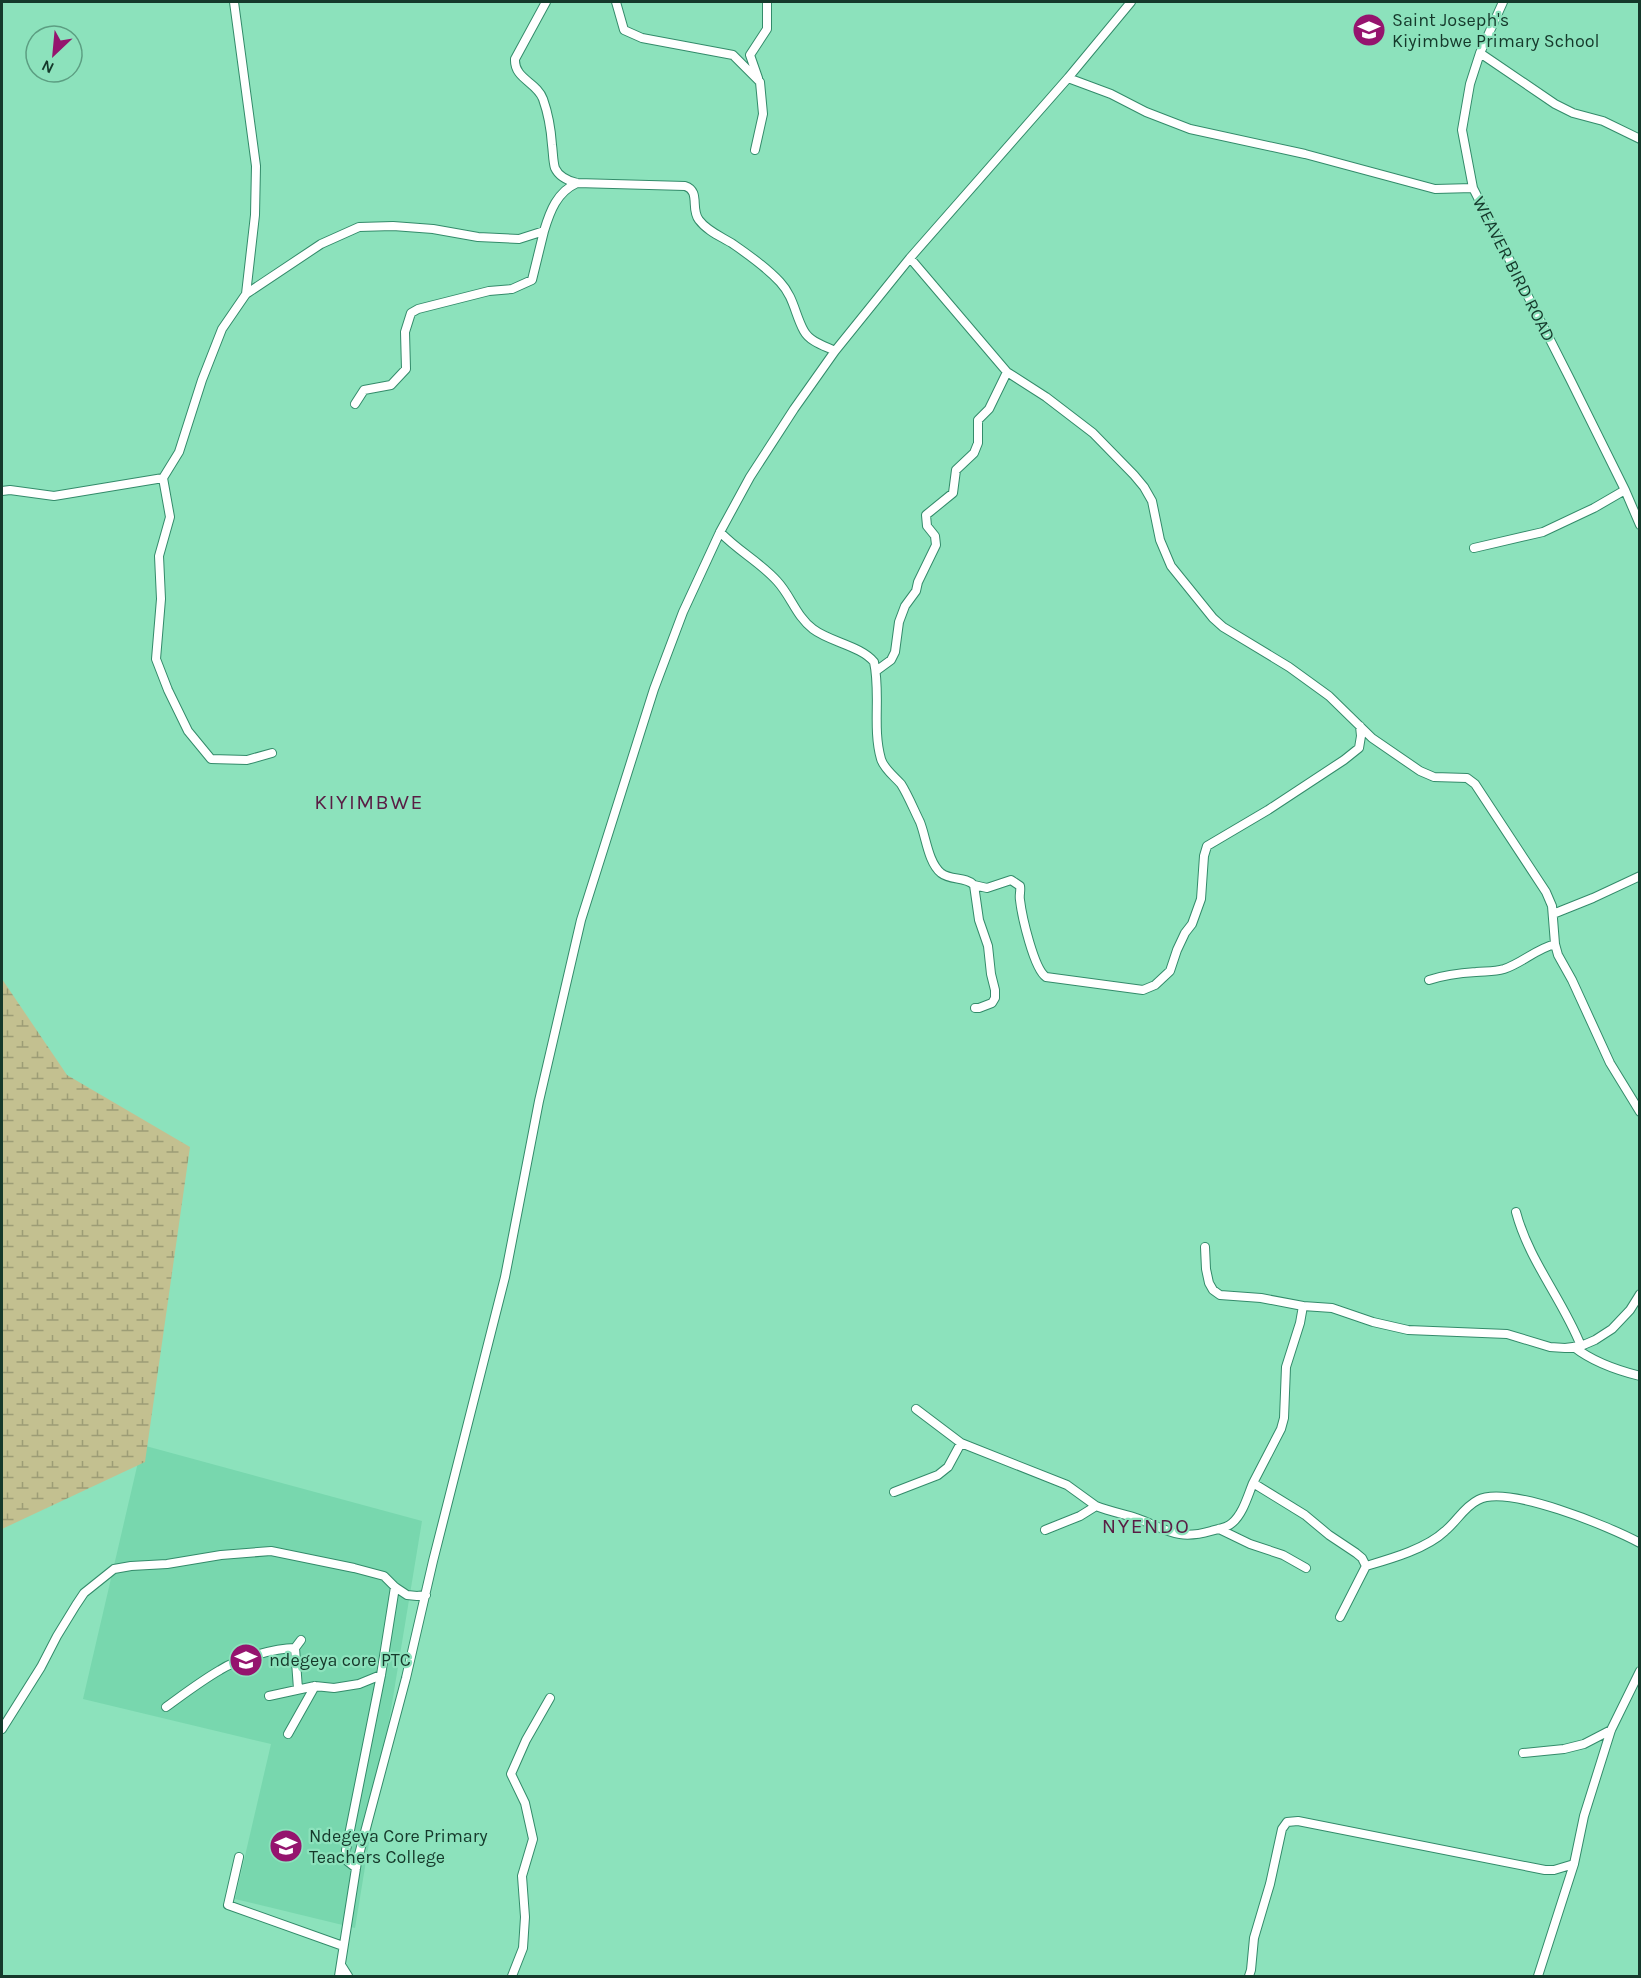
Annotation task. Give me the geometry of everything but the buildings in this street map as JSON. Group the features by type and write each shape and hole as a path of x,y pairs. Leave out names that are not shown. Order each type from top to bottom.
{"street":[{"path":"234,2 256,166 255,215 246,294"},
{"path":"546,2 515,59 514,66 517,73 539,90 543,99 551,134 555,169 561,176 577,183 691,188 694,192 695,212 702,224 736,246 772,274 789,292 805,333 813,340 835,351"},
{"path":"616,2 624,30 642,38 733,55 760,82"},
{"path":"755,150 763,114 760,82 750,55 767,29 767,2"},
{"path":"339,1977 356,1868 505,1277 538,1101 581,921 654,689 683,612 720,532 762,457 835,351 910,258 1068,78 1131,2"},
{"name":"WEAVER BIRD ROAD","path":"1503,2 1480,53 1470,84 1462,130 1473,188 1640,525"},
{"path":"1480,53 1555,104 1573,113 1603,121 1640,139"},
{"path":"1068,78 1111,94 1146,112 1190,129 1305,154 1435,189 1473,188"},
{"path":"355,405 364,390 390,384 406,369 405,332 411,313 418,309 489,291 512,289 532,280 550,211 566,188 577,183"},
{"path":"272,753 247,760 211,759 188,731 156,659 161,599 159,556 170,517 163,478 179,452 202,380 222,329 246,294 321,244 359,226 393,226 478,237 519,239 544,231"},
{"path":"910,258 1007,372 1046,397 1093,433 1134,474 1152,501 1160,540 1171,566 1212,618 1329,696 1372,738 1420,771 1434,777 1467,778 1475,784 1546,892 1552,906 1558,955 1611,1063 1640,1112"},
{"path":"876,671 891,660 895,652 899,622 905,606 916,591 936,545 934,536 927,525 926,515 953,493 956,470 974,453 978,443 978,420 988,409 1007,372"},
{"path":"2,491 54,496 163,478"},
{"path":"1474,548 1543,532 1594,508 1624,490"},
{"path":"720,532 740,550 765,567 787,592 803,621 823,636 871,658 874,662 877,735 882,762 902,786 920,822 933,860 940,872 972,882 974,885 987,888 1011,880 1020,885 1020,899 1035,963 1041,974 1046,977 1132,989 1148,989 1167,976 1185,933 1192,924 1201,899 1204,856 1207,846 1344,760 1359,747 1360,726"},
{"path":"1553,914 1640,876"},
{"path":"974,885 979,920 988,946 995,990 992,1003 975,1008"},
{"path":"1429,980 1454,974 1504,969 1538,950 1555,944"},
{"path":"1516,1212 1526,1242 1539,1268 1575,1329 1577,1347 1597,1362 1640,1376"},
{"path":"1205,1247 1209,1283 1213,1290 1229,1297 1261,1298 1303,1306 1332,1308 1373,1322 1408,1330 1507,1334 1550,1347 1577,1347 1595,1340 1612,1329 1630,1310 1640,1294"},
{"path":"916,1410 961,1443 1067,1485 1096,1506 1183,1536 1196,1536 1228,1526 1235,1521 1281,1429 1284,1418 1286,1367 1303,1306"},
{"path":"894,1492 938,1475 948,1467 961,1443"},
{"path":"1253,1483 1305,1515 1362,1558 1366,1566"},
{"path":"1340,1617 1366,1566 1422,1547 1447,1530 1470,1505 1484,1497 1535,1501 1598,1524 1640,1543"},
{"path":"1045,1530 1080,1516 1096,1506"},
{"path":"1218,1529 1250,1544 1283,1555 1306,1568"},
{"path":"2,1729 84,1593 114,1569 271,1551 384,1576 395,1587 407,1594 426,1595"},
{"path":"356,1868 345,1860 346,1850 381,1675 395,1587"},
{"path":"298,1689 295,1648 301,1640"},
{"path":"166,1707 222,1668 271,1651 295,1648"},
{"path":"1538,1977 1574,1864 1584,1816 1611,1730 1640,1671"},
{"path":"269,1696 315,1686 334,1688 359,1684 381,1675"},
{"path":"288,1734 315,1686"},
{"path":"512,1977 523,1948 525,1917 522,1876 533,1839 525,1803 511,1774 526,1740 550,1698"},
{"path":"1523,1753 1564,1749 1584,1744 1611,1730"},
{"path":"1249,1977 1258,1923 1270,1884 1282,1829 1287,1822 1298,1821 1545,1870 1554,1870 1574,1864"},
{"path":"239,1857 228,1905 343,1946"},
{"path":"341,1965 348,1977"}],"shaded area":[{"name":"ndegeya core PTC","path":"142,1445 422,1521 355,1928 235,1899 271,1744 83,1699"}],"green space":[{"path":"2,979 67,1075 190,1147 145,1462 2,1529"}],"place":[{"name":"Saint Joseph's Kiyimbwe Primary School","path":"1369,30"},
{"name":"ndegeya core PTC","path":"246,1660"},
{"name":"Ndegeya Core Primary Teachers College","path":"286,1846"}],"district":[{"name":"KIYIMBWE","path":"369,802"},
{"name":"NYENDO","path":"1146,1526"}]}
